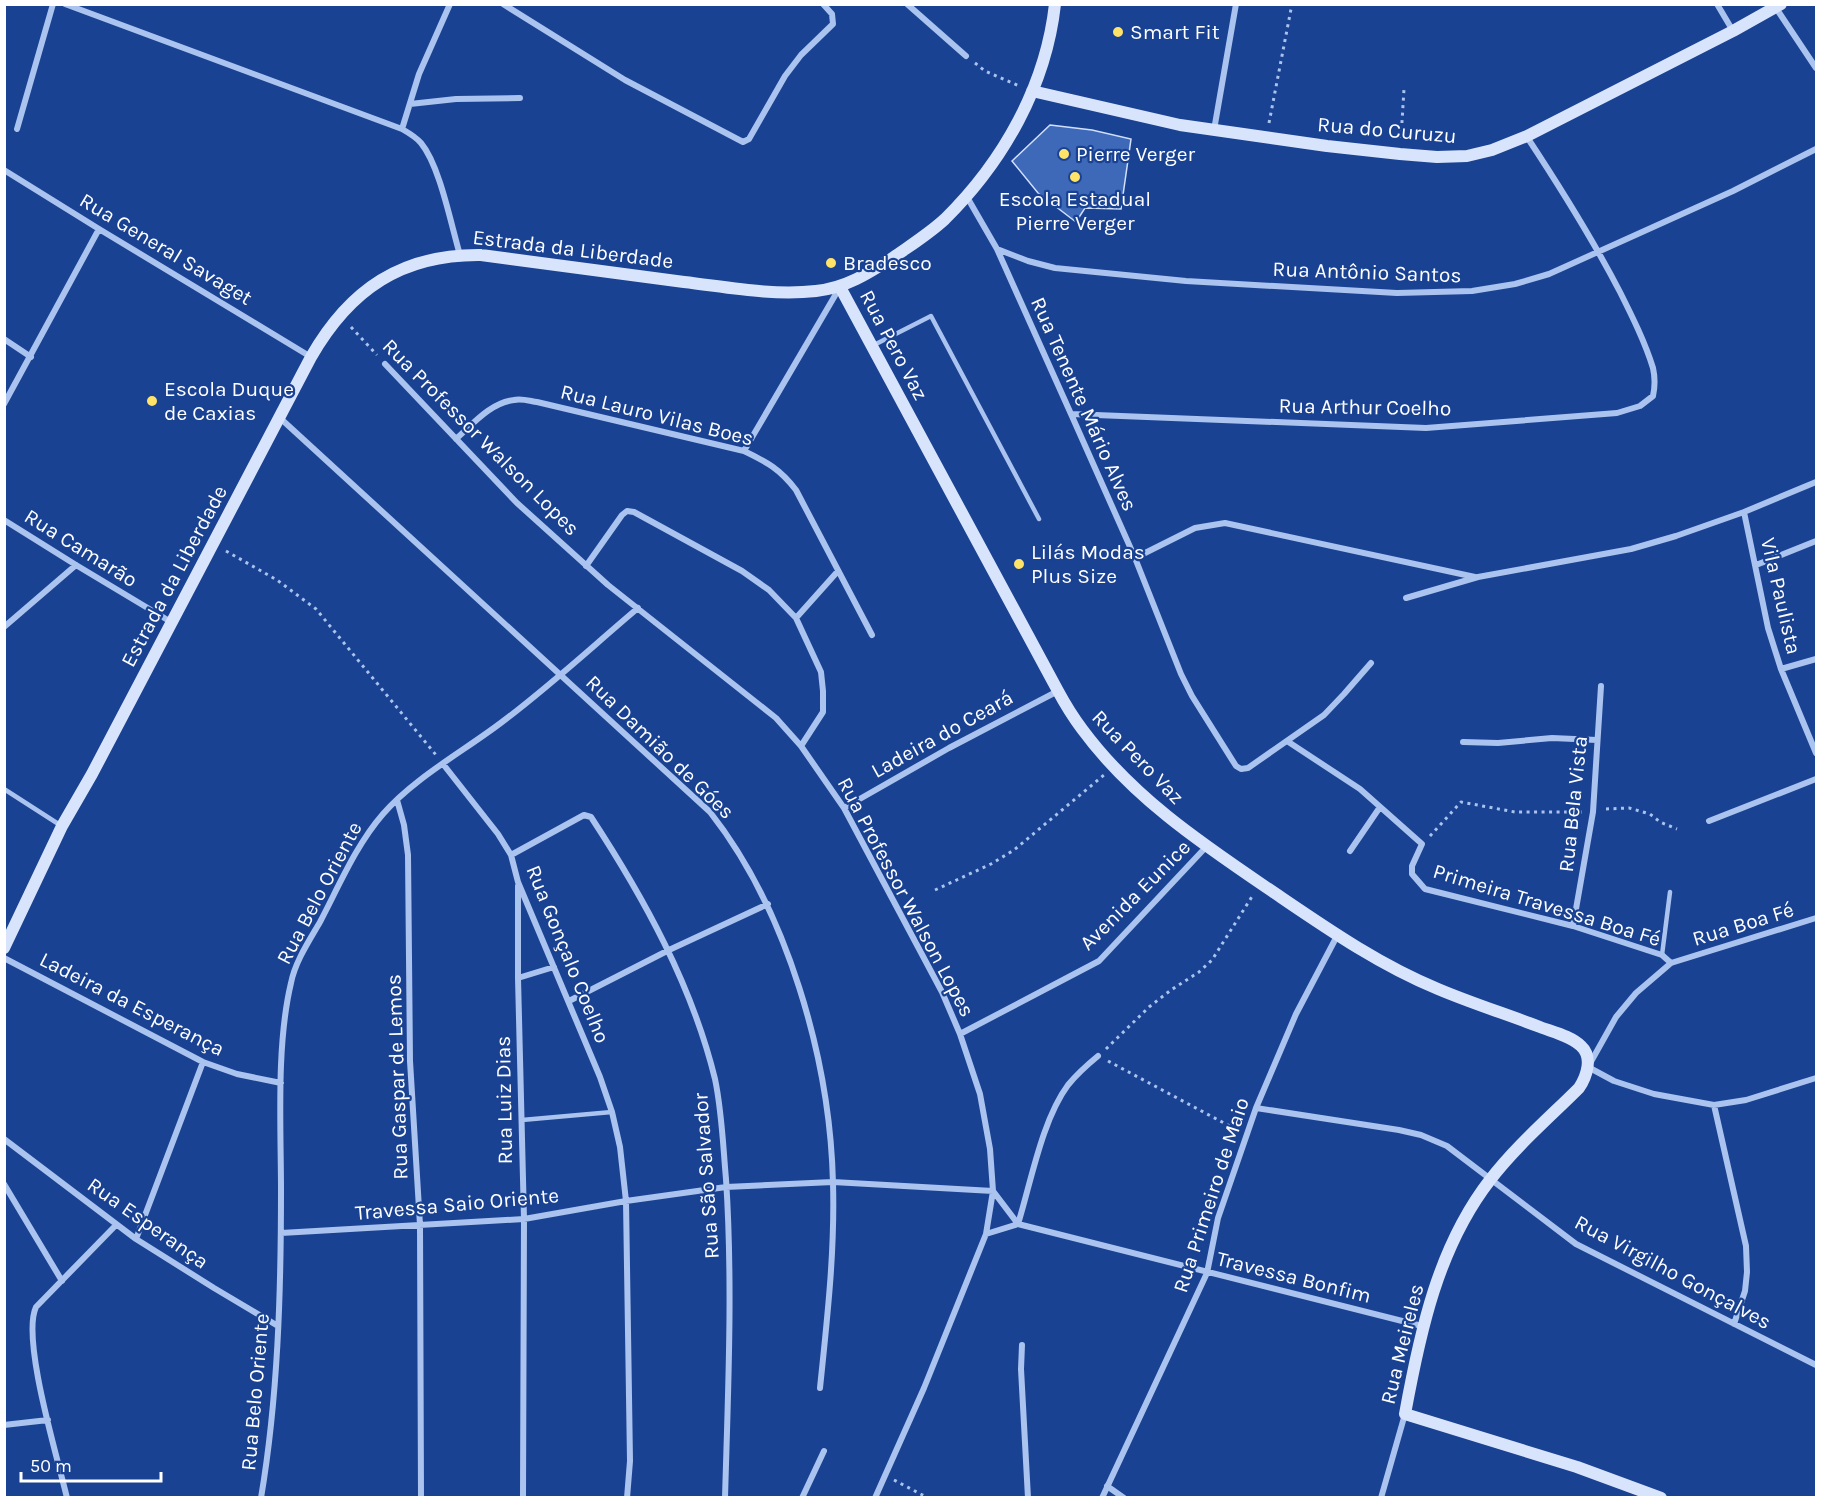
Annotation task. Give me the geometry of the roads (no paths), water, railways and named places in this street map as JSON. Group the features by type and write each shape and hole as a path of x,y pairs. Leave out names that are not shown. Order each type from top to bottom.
{"main road":[{"name":"Estrada da Liberdade","path":"4,948 62,826 92,774 311,357 325,333 357,297 397,271 438,258 460,255 482,255 764,291 816,291 840,287 866,275 910,246 943,220 996,159 1032,91 1046,51 1055,4"},
{"name":"Rua do Curuzu","path":"1032,91 1180,125 1348,149 1437,157 1467,156 1492,150 1527,136 1733,32 1778,6"},
{"name":"Rua Pero Vaz","path":"840,287 1058,691 1082,730 1115,767 1153,805 1206,847 1337,936 1437,989 1576,1042 1587,1056 1587,1067"},
{"name":"Rua Meireles","path":"1405,1414 1422,1326 1447,1257 1466,1218 1491,1180 1579,1088 1586,1078 1587,1067"},
{"path":"1405,1414 1577,1467 1661,1497"}],"street":[{"path":"16,129 53,4"},
{"path":"65,4 402,129 421,143 434,164 460,255"},
{"path":"402,129 419,74 450,4"},
{"path":"503,4 625,80 743,142 749,139 785,76 801,55 833,24 832,14 823,4"},
{"path":"907,4 966,56"},
{"path":"1214,130 1236,4"},
{"path":"1717,4 1733,32"},
{"path":"1778,6 1816,68"},
{"path":"410,104 456,99 520,98"},
{"path":"1527,136 1600,252"},
{"name":"Rua Antônio Santos","path":"997,249 1028,261 1055,267 1186,281 1397,293 1472,291 1515,284 1548,274 1733,191 1816,149"},
{"name":"Rua General Savaget","path":"4,170 99,230 311,357"},
{"name":"Rua Tenente Mário Alves","path":"966,196 997,249 1136,558 1181,674 1210,726 1236,766 1241,769 1248,768 1287,741"},
{"path":"4,404 99,230"},
{"name":"Rua Arthur Coelho","path":"1071,414 1426,428 1617,413 1640,406 1653,396 1655,385 1653,369 1631,315 1600,252"},
{"path":"744,451 840,287"},
{"path":"4,339 31,357"},
{"name":"Rua Professor Walson Lopes","path":"385,364 517,503 586,566 776,717 801,746 844,808 942,992 960,1034 980,1094 990,1149 993,1191 986,1234 924,1388 875,1497"},
{"name":"Rua Lauro Vilas Boes","path":"456,440 484,413 501,403 516,399 744,451 767,462 782,473 796,490 872,635"},
{"name":"Rua Damião de Góes","path":"280,417 710,812 731,838 749,868 768,904 801,999 816,1051 826,1110 833,1182 831,1281 820,1388"},
{"path":"1406,598 1478,577 1631,549 1744,512 1816,482"},
{"path":"586,566 627,511 634,512 742,571 769,590 796,618 821,672 823,711 801,746"},
{"name":"Vila Paulista","path":"1744,512 1768,628 1781,669 1816,753"},
{"name":"Rua Camarão","path":"4,520 171,622"},
{"path":"1136,558 1195,528 1225,523 1478,577"},
{"path":"1756,565 1816,541"},
{"path":"4,627 76,566"},
{"path":"796,618 838,571"},
{"name":"Rua Belo Oriente","path":"261,1497 272,1418 278,1326 281,1233 281,1083 285,1020 291,981 355,855 373,827 397,800 443,764 494,729 562,675 638,608"},
{"path":"1781,669 1816,659"},
{"path":"1350,852 1380,807 1359,789 1287,741 1324,715 1371,663"},
{"name":"Rua Bela Vista","path":"1573,926 1593,812 1601,686"},
{"name":"Ladeira do Ceará","path":"844,808 949,747 1058,691"},
{"path":"1463,742 1498,743 1551,738 1597,740"},
{"name":"Rua Gonçalo Coelho","path":"443,764 484,814 511,855 518,882 569,1001 612,1112 620,1147 626,1202 630,1461 627,1497"},
{"path":"1708,821 1816,779"},
{"name":"Rua Gaspar de Lemos","path":"397,800 404,825 408,855 410,1061 420,1226 421,1497"},
{"name":"Primeira Travessa Boa Fé","path":"1380,807 1422,844 1412,866 1412,874 1425,889 1573,926 1662,955 1671,963"},
{"name":"Rua São Salvador","path":"511,855 584,815 591,817 669,950 685,987 715,1080 722,1128 729,1271 725,1497"},
{"name":"Avenida Eunice","path":"960,1034 1099,961 1206,847"},
{"name":"Rua Luiz Dias","path":"518,882 524,1219 523,1497"},
{"path":"569,1001 669,950 768,904"},
{"name":"Rua Boa Fé","path":"1587,1067 1616,1017 1636,993 1671,963 1816,918"},
{"name":"Rua Primeiro de Maio","path":"1102,1497 1208,1273 1218,1218 1256,1108 1296,1014 1337,936"},
{"name":"Ladeira da Esperança","path":"4,958 203,1062 256,1079 281,1083"},
{"path":"518,978 555,967"},
{"path":"1018,1224 1046,1130 1056,1107 1067,1086 1098,1056"},
{"path":"136,1239 203,1062"},
{"path":"1587,1067 1614,1081 1654,1094 1714,1105 1746,1100 1816,1078"},
{"path":"1714,1105 1746,1246 1747,1272 1734,1324"},
{"name":"Rua Virgilho Gonçalves","path":"1256,1108 1399,1130 1421,1135 1447,1146 1576,1244 1816,1365"},
{"name":"Rua Esperança","path":"4,1139 136,1239 278,1326"},
{"name":"Travessa Saio Oriente","path":"281,1233 524,1219 726,1187 833,1182 993,1191"},
{"path":"4,1184 62,1281"},
{"path":"993,1191 1018,1224"},
{"path":"986,1234 1018,1224"},
{"name":"Travessa Bonfim","path":"1018,1224 1422,1326"},
{"path":"67,1497 38,1377 31,1328 32,1316 36,1307 116,1225"},
{"path":"1022,1345 1021,1369 1028,1497"},
{"name":"Rua Meireles","path":"1382,1495 1405,1414"},
{"path":"4,1425 48,1420"},
{"path":"802,1497 824,1451"},
{"path":"1107,1486 1124,1497"},
{"path":"1382,1495 1392,1497"}],"lane":[{"path":"872,346 931,316 1039,519"},
{"path":"4,789 62,826"},
{"path":"1662,955 1670,892"},
{"path":"522,1120 612,1112"}],"place":[{"name":"Smart Fit","path":"1118,32"},
{"name":"Pierre Verger","path":"1064,154"},
{"name":"Escola Estadual Pierre Verger","path":"1075,177"},
{"name":"Bradesco","path":"831,263"},
{"name":"Escola Duque de Caxias","path":"152,401"},
{"name":"Lilás Modas Plus Size","path":"1019,564"}]}
